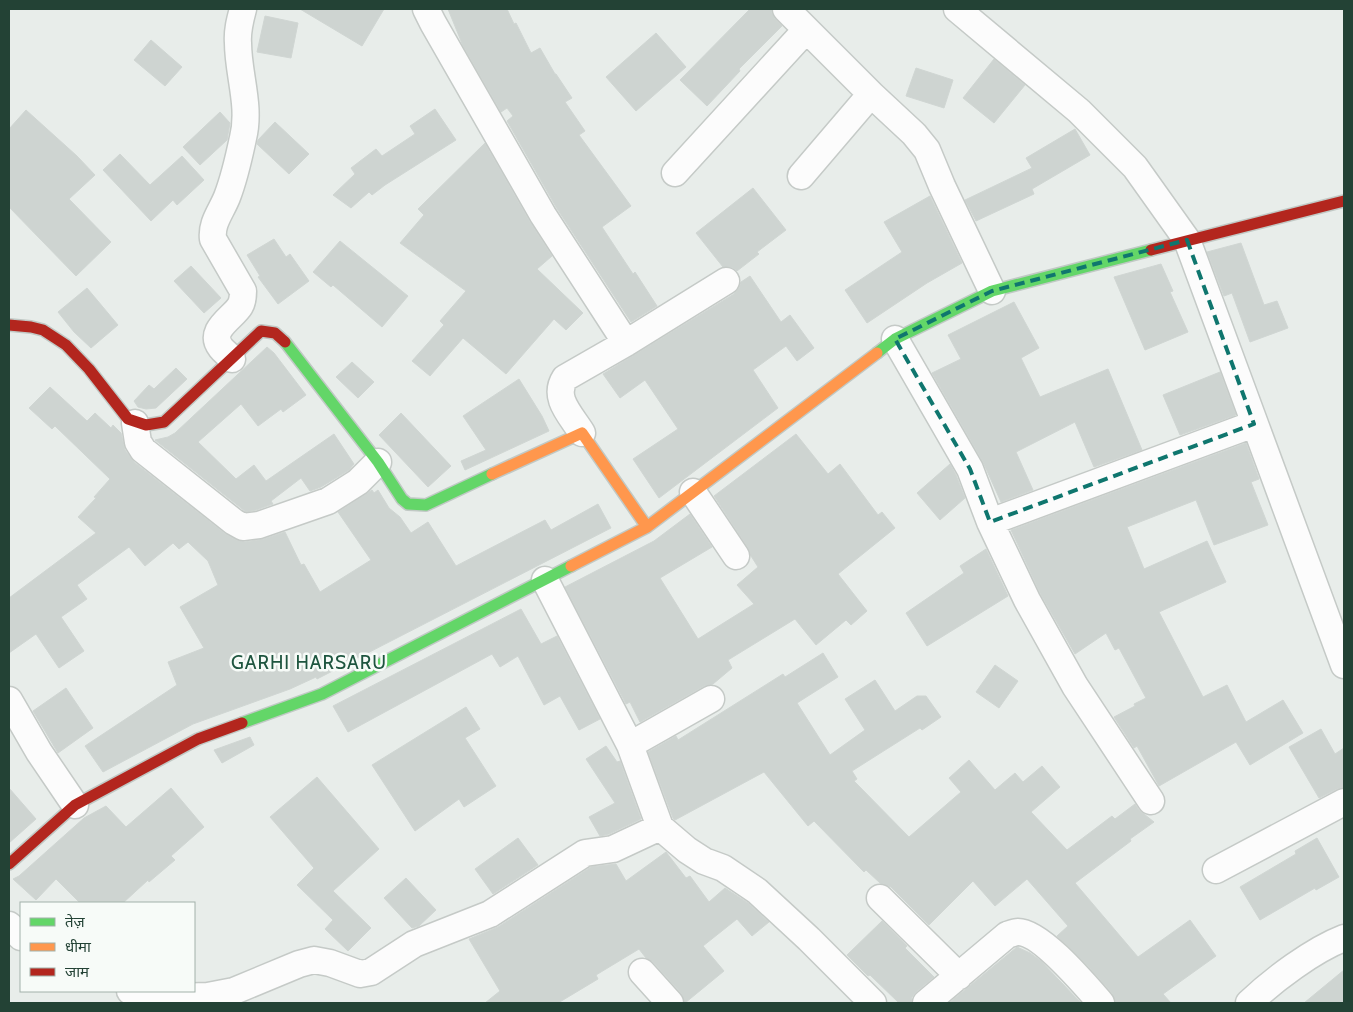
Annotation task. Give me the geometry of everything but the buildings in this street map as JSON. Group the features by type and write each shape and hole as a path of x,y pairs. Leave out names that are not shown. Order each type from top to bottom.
{"street":[{"path":"232,359 216,340 219,329 240,306 243,291 214,240 212,232 227,197 244,136 244,93 238,43 243,9"},
{"path":"426,9 432,23 543,215 626,343"},
{"path":"786,9 914,134 927,150 942,186 992,290"},
{"path":"957,9 1079,111 1135,167 1187,240 1344,665"},
{"path":"674,173 806,30"},
{"path":"801,176 871,94"},
{"path":"10,862 75,805 198,739 322,694 647,527 895,339 992,290 1344,201"},
{"path":"647,527 564,404 560,385 565,378 626,343 726,281"},
{"path":"9,326 41,329 57,336 71,347 128,418 143,426 164,422 261,332 272,331 278,334 378,462 402,499 408,504 426,505 582,433"},
{"path":"895,339 970,469 990,522 1027,600 1075,686 1151,801"},
{"path":"135,423 138,442 143,450 242,527 259,525 328,502 358,482 378,462"},
{"path":"990,522 1254,424"},
{"path":"693,492 736,556"},
{"path":"545,580 630,745 660,827 693,854 704,861 723,868 757,891 810,939 873,1003"},
{"path":"9,700 39,752 75,805"},
{"path":"630,745 711,700"},
{"path":"1216,870 1344,802"},
{"path":"135,992 172,1000 234,992 299,964 314,960 330,963 360,974 371,972 414,944 490,914 585,853 614,849 660,827"},
{"path":"880,898 959,976"},
{"path":"9,925 20,936"},
{"path":"926,1003 1007,935 1018,932 1038,940 1073,972 1101,1003"},
{"path":"1249,1003 1294,968 1344,938"},
{"path":"642,972 670,1003"}],"highlighted area":[{"path":"1187,240 1254,424 990,522 970,469 895,339 992,291"}],"traffic: fast":[{"path":"877,353 895,339 992,291 1151,250"},
{"path":"285,342 378,462 402,499 408,504 426,505 492,474"},
{"path":"242,723 322,694 571,566"}],"traffic: slow":[{"path":"571,566 647,527 877,353"},
{"path":"492,474 582,433 647,527"}],"traffic: jam":[{"path":"1151,250 1344,201"},
{"path":"9,325 43,330 66,345 89,369 128,419 146,425 164,422 261,331 275,333 285,342"},
{"path":"9,864 75,805 198,739 242,723"}],"district":[{"name":"GARHI HARSARU","path":"309,662"}]}
